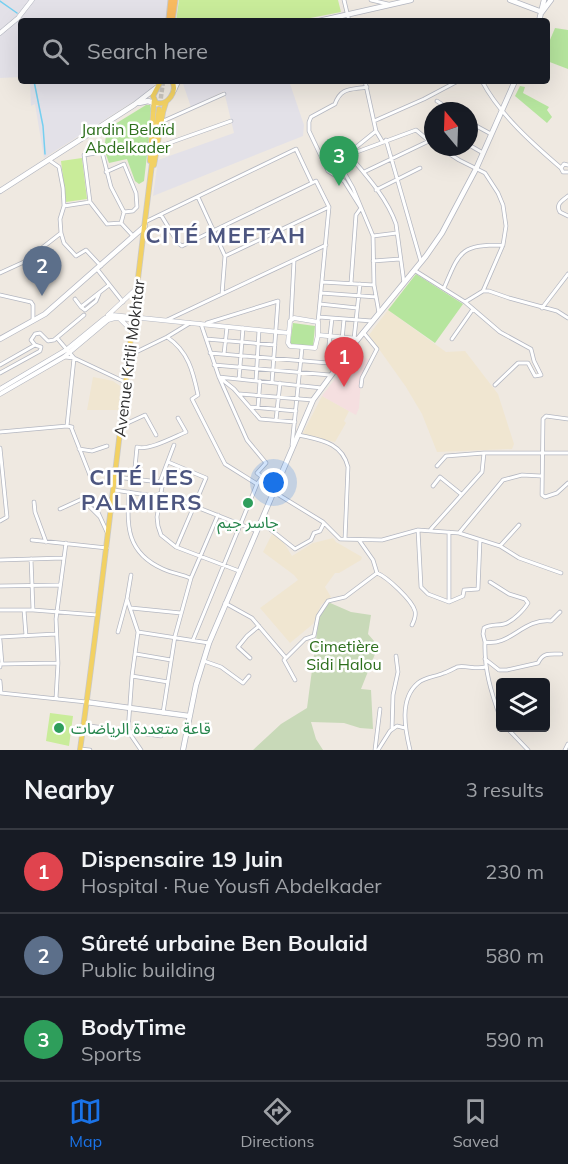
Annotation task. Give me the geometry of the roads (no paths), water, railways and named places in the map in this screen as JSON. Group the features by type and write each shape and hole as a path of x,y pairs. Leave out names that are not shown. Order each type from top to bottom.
{"highway":[{"path":"170,18 173,0"}],"main road":[{"path":"349,18 411,0"},
{"path":"510,0 542,12"},
{"path":"540,18 544,0"},
{"path":"542,12 551,0"},
{"path":"151,173 150,152 157,104 153,96 158,84"},
{"path":"174,84 174,90"},
{"path":"151,173 166,102 177,84"},
{"path":"183,750 189,716 209,643 313,400 356,339 404,283 442,233 476,169 514,84"},
{"path":"0,191 134,105 156,88"},
{"path":"134,105 145,101 157,104 166,102"},
{"name":"Avenue Kritli Mokhtar","path":"80,750 109,536 131,330 151,173"},
{"path":"0,339 45,314 145,224"},
{"path":"86,702 189,716"}],"street":[{"path":"0,33 18,18 32,0"},
{"path":"345,0 349,18"},
{"path":"370,0 396,4"},
{"path":"366,84 376,131 384,141 391,159 421,262"},
{"path":"374,121 452,84"},
{"path":"484,84 491,98 538,148 561,166 564,173 568,172"},
{"path":"361,208 344,182 328,171 312,141 309,126 311,117 335,104 342,91 367,87"},
{"path":"161,122 224,93"},
{"path":"158,147 231,121"},
{"path":"478,127 491,134"},
{"path":"349,154 416,130 424,136"},
{"path":"376,131 345,156 340,165 373,236 374,285 379,313"},
{"path":"364,172 424,145"},
{"path":"145,224 161,214 296,149 312,183"},
{"path":"478,150 483,153"},
{"path":"102,152 111,187 124,212 121,223 107,224 90,202 84,155 102,152"},
{"path":"349,154 393,214 404,283"},
{"path":"454,156 488,177 501,198 506,216 503,244 483,291 465,302"},
{"path":"49,160 59,167 64,206 60,219 64,243 74,255 78,256 86,250 123,302"},
{"path":"106,172 124,164 138,204 136,209 124,212"},
{"path":"561,166 568,165"},
{"path":"376,190 420,168"},
{"path":"161,214 182,246 316,181 329,207 315,348 290,346 294,261"},
{"path":"198,196 225,256 222,294"},
{"path":"568,196 559,203 558,207 560,212 568,216"},
{"path":"64,206 90,202"},
{"path":"225,256 329,207"},
{"path":"351,283 356,215 361,208"},
{"path":"121,223 133,236"},
{"path":"0,273 24,262 61,233"},
{"path":"373,236 397,233"},
{"path":"444,288 457,260 470,248 479,245 503,244"},
{"path":"166,320 326,245"},
{"path":"373,261 400,259"},
{"path":"414,270 465,302 500,332 531,349 541,375 535,376 528,363 518,363 495,385"},
{"path":"542,308 568,274"},
{"path":"322,282 374,285"},
{"path":"318,335 356,339 360,284"},
{"path":"75,299 81,307 109,285"},
{"path":"67,353 136,289"},
{"path":"483,291 557,311 568,318"},
{"path":"321,293 376,297"},
{"path":"0,295 31,302 33,321"},
{"path":"203,324 278,301 272,382"},
{"path":"320,304 357,308"},
{"path":"452,339 473,309"},
{"path":"0,373 40,351 41,347 35,345 32,340 35,334 40,333 48,341 57,338 84,315"},
{"path":"105,318 119,315 133,318"},
{"path":"119,318 131,330"},
{"path":"0,391 67,353 108,320 133,318 166,320 289,333"},
{"path":"291,319 332,318 372,321"},
{"path":"327,363 332,318"},
{"path":"210,353 340,364 344,319"},
{"path":"128,356 167,338 191,323"},
{"path":"203,324 214,365 247,440 266,463 257,473 278,482"},
{"path":"224,354 227,327"},
{"path":"239,379 243,328"},
{"path":"258,407 256,369 259,330"},
{"path":"361,386 362,378 377,349 363,332"},
{"path":"57,338 67,353 74,358 125,382"},
{"path":"167,338 179,345 183,351 196,382 198,394 192,399 225,464 257,484"},
{"path":"206,339 275,345"},
{"path":"0,365 35,345"},
{"path":"292,446 302,348"},
{"path":"74,358 69,420 91,478"},
{"path":"214,365 332,375"},
{"path":"219,377 322,388"},
{"path":"219,377 260,419 295,422"},
{"path":"276,420 280,383"},
{"path":"238,394 313,400"},
{"path":"250,407 296,411"},
{"path":"121,426 145,415 156,435"},
{"path":"568,419 545,417 542,495 552,496 568,483"},
{"path":"134,478 137,447 142,449 149,447 186,432 178,418"},
{"path":"0,432 70,427"},
{"path":"297,435 335,446 346,458 348,467 345,539"},
{"path":"174,445 160,482 162,487 157,506 161,535 176,547 239,572"},
{"path":"79,449 92,452 108,446"},
{"path":"0,448 7,517 0,521"},
{"path":"437,466 446,456 484,453 568,453"},
{"path":"431,529 482,472 484,453"},
{"path":"168,462 206,478 176,547"},
{"path":"459,533 503,480 522,476 542,476"},
{"path":"115,477 160,482"},
{"path":"193,640 257,484 262,477"},
{"path":"433,486 440,477 461,494"},
{"path":"114,490 154,495 161,493 257,531"},
{"path":"129,492 127,518 129,534 137,550 148,561 164,570 191,578"},
{"path":"274,492 324,523 337,537 382,540 418,530 431,529 459,533 500,546 519,558 561,573"},
{"path":"90,495 109,536"},
{"path":"60,509 82,499 100,517"},
{"path":"34,502 35,512 46,542"},
{"path":"164,713 175,636 181,613 191,578 218,515"},
{"path":"261,521 295,549 311,540 314,533 320,531 324,523"},
{"path":"500,546 519,525"},
{"path":"418,530 421,587 428,594 449,602 463,596 464,590 478,589 480,540"},
{"path":"449,532 449,602"},
{"path":"32,540 107,548"},
{"path":"359,540 373,560 377,573 391,581 411,604 415,611 412,625"},
{"path":"56,698 58,663 56,611 66,543"},
{"path":"0,560 63,558"},
{"path":"31,559 33,610"},
{"path":"295,680 284,660 305,639 314,636 318,616 328,601 345,597 377,573"},
{"path":"118,632 131,575"},
{"path":"490,582 509,594 525,599 528,603 507,623 493,624 484,628 485,667 496,705"},
{"path":"0,586 59,585"},
{"path":"127,599 138,632 128,731 141,750"},
{"path":"225,603 252,618 286,658"},
{"path":"131,608 181,613"},
{"path":"0,610 56,611 99,615"},
{"path":"24,610 26,636"},
{"path":"485,642 498,643 532,622 551,621 560,612"},
{"path":"250,658 238,648 246,636 259,626"},
{"path":"138,632 209,643"},
{"path":"56,634 0,638 1,665 58,663"},
{"path":"136,654 171,660"},
{"path":"484,659 499,670 507,670 538,663 540,657 546,654 561,654"},
{"path":"392,729 393,695 398,672 396,656"},
{"path":"204,661 221,667 243,683 249,676"},
{"path":"410,750 405,728 407,699 418,683 458,667 478,669 485,667"},
{"path":"132,676 168,682"},
{"path":"0,681 1,693 86,702"},
{"path":"376,750 380,709"},
{"path":"83,725 161,736 162,728"},
{"path":"376,750 392,729 396,726 405,728"},
{"path":"511,732 528,750"},
{"path":"565,750 568,744"},
{"path":"80,750 90,750"}],"waterway":[{"path":"0,1 17,13"},
{"path":"35,84 43,126 45,154"}],"tunnel":[{"path":"160,105 163,84"}],"place":[{"name":"BodyTime","path":"339,186"},
{"name":"Sûreté urbaine Ben Boulaid","path":"42,296"},
{"name":"Dispensaire 19 Juin","path":"344,387"},
{"name":"جاسر جيم","path":"248,503"},
{"name":"قاعة متعددة الرياضات","path":"59,728"}],"district":[{"name":"CITÉ MEFTAH","path":"226,235"},
{"name":"CITÉ LES PALMIERS","path":"142,490"}],"park label":[{"name":"Jardin Belaïd Abdelkader","path":"128,138"},
{"name":"Cimetière Sidi Halou","path":"344,655"}]}
